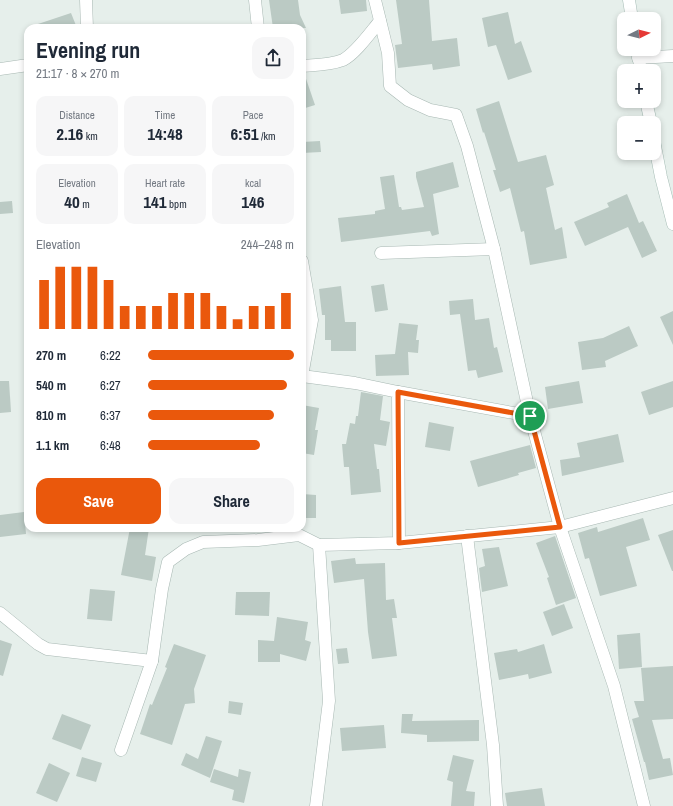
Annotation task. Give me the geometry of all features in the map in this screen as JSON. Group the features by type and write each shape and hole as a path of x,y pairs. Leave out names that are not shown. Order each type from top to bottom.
{"street":[{"path":"86,0 87,24"},
{"path":"255,0 258,24"},
{"path":"375,0 388,53 390,86 408,100 430,110 456,115 467,146 494,249 530,416 560,527 614,686 644,806"},
{"path":"629,0 631,12"},
{"path":"306,66 323,65 343,60 353,52 380,22"},
{"path":"661,55 673,56"},
{"path":"0,69 24,66"},
{"path":"658,160 673,224"},
{"path":"381,253 494,249"},
{"path":"306,285 312,320 306,354"},
{"path":"306,377 355,383 530,416"},
{"path":"398,392 399,543"},
{"path":"121,750 152,661 162,589 168,562 186,549 203,542 258,540 299,536 319,545 399,543 560,527 673,498"},
{"path":"467,536 493,745 497,806"},
{"path":"316,806 329,701 319,545"},
{"path":"0,613 38,644 47,649 152,661"}],"building":[{"path":"269,0 298,0 300,15 304,24 272,24"},
{"path":"339,0 366,0 367,11 341,14"},
{"path":"396,0 429,0 432,41 457,38 460,66 433,70 432,64 398,68 395,45 402,44"},
{"path":"508,12 515,44 521,41 532,72 508,80 496,45 488,47 482,18"},
{"path":"71,13 75,24 38,24"},
{"path":"306,79 315,105 306,108"},
{"path":"499,101 518,162 546,155 554,185 546,188 555,230 562,227 567,258 530,265 524,231 521,232 510,188 500,192 493,170 496,170 476,109"},
{"path":"320,141 321,152 306,153 306,142"},
{"path":"453,162 459,187 433,194 439,234 432,236 430,231 341,242 338,218 375,214 375,211 385,209 380,177 394,175 399,207 401,207 402,210 424,207 416,172"},
{"path":"627,194 639,223 643,221 657,251 642,258 628,227 585,246 574,222 609,207 607,203"},
{"path":"12,201 13,213 0,214 0,202"},
{"path":"384,284 388,310 375,312 371,286"},
{"path":"341,286 345,322 356,322 356,351 331,351 331,340 325,340 325,315 322,315 319,289"},
{"path":"473,299 475,320 489,318 494,348 497,347 503,372 478,378 476,370 468,371 460,314 450,315 449,301"},
{"path":"673,311 673,345 660,317"},
{"path":"399,323 418,325 416,340 419,340 418,353 408,352 409,375 376,376 375,355 395,354"},
{"path":"629,326 638,346 605,361 606,367 582,370 578,342 603,338"},
{"path":"0,381 9,381 11,412 0,413"},
{"path":"579,381 583,403 548,409 545,387"},
{"path":"673,381 673,407 649,415 641,392"},
{"path":"361,392 383,396 380,420 390,422 386,446 374,444 377,469 379,469 381,492 351,495 349,467 344,467 342,444 346,444 350,423 355,424 356,416 358,416"},
{"path":"306,406 319,408 315,430 318,430 314,455 306,454"},
{"path":"429,422 454,427 450,451 425,447"},
{"path":"618,434 624,462 562,476 560,460 580,457 577,443"},
{"path":"530,445 536,468 518,473 519,475 478,487 470,461"},
{"path":"306,494 316,495 316,518 306,518"},
{"path":"24,512 24,532 26,532 26,534 0,537 0,515"},
{"path":"643,518 650,540 626,547 637,586 600,596 589,558 585,559 578,533 597,527 598,532"},
{"path":"673,530 673,571 672,571 658,535"},
{"path":"129,532 148,532 145,555 156,557 152,581 121,575"},
{"path":"555,536 576,598 556,605 547,578 549,577 536,543"},
{"path":"499,547 508,586 482,592 479,568 485,566 482,549"},
{"path":"355,558 356,564 385,563 386,600 394,599 397,618 392,618 397,656 372,659 368,632 364,579 334,583 331,561"},
{"path":"90,589 115,591 112,621 87,619"},
{"path":"236,592 270,592 269,616 235,615"},
{"path":"564,604 573,628 552,636 543,612"},
{"path":"277,617 308,622 305,640 311,642 306,661 280,654 280,662 258,662 258,640 274,641"},
{"path":"640,633 642,667 619,669 617,635"},
{"path":"0,640 12,644 3,676 0,675"},
{"path":"174,644 206,655 194,689 195,703 185,704 172,745 140,734 150,704 152,705 167,668 165,667"},
{"path":"544,644 552,673 529,679 528,674 499,680 494,653 517,649 518,652"},
{"path":"347,648 349,663 338,664 336,649"},
{"path":"673,666 673,719 652,720 663,759 670,758 673,775 649,780 632,719 639,717 634,701 644,701 641,668"},
{"path":"229,701 243,703 241,715 228,713"},
{"path":"62,714 91,725 81,750 52,739"},
{"path":"402,714 413,714 412,721 479,720 479,741 427,742 427,735 401,733"},
{"path":"384,725 386,748 342,751 340,728"},
{"path":"206,736 222,741 210,778 181,765 186,753 198,759"},
{"path":"453,755 474,760 466,791 475,792 474,806 451,806 453,782 447,780"},
{"path":"82,757 102,763 96,782 76,776"},
{"path":"49,763 70,773 57,802 36,793"},
{"path":"214,769 238,777 239,769 251,772 244,803 232,800 234,790 210,782"},
{"path":"542,788 545,806 507,806 505,793"}],"route":[{"path":"398,392 530,416 560,527 399,543 398,392"}]}
